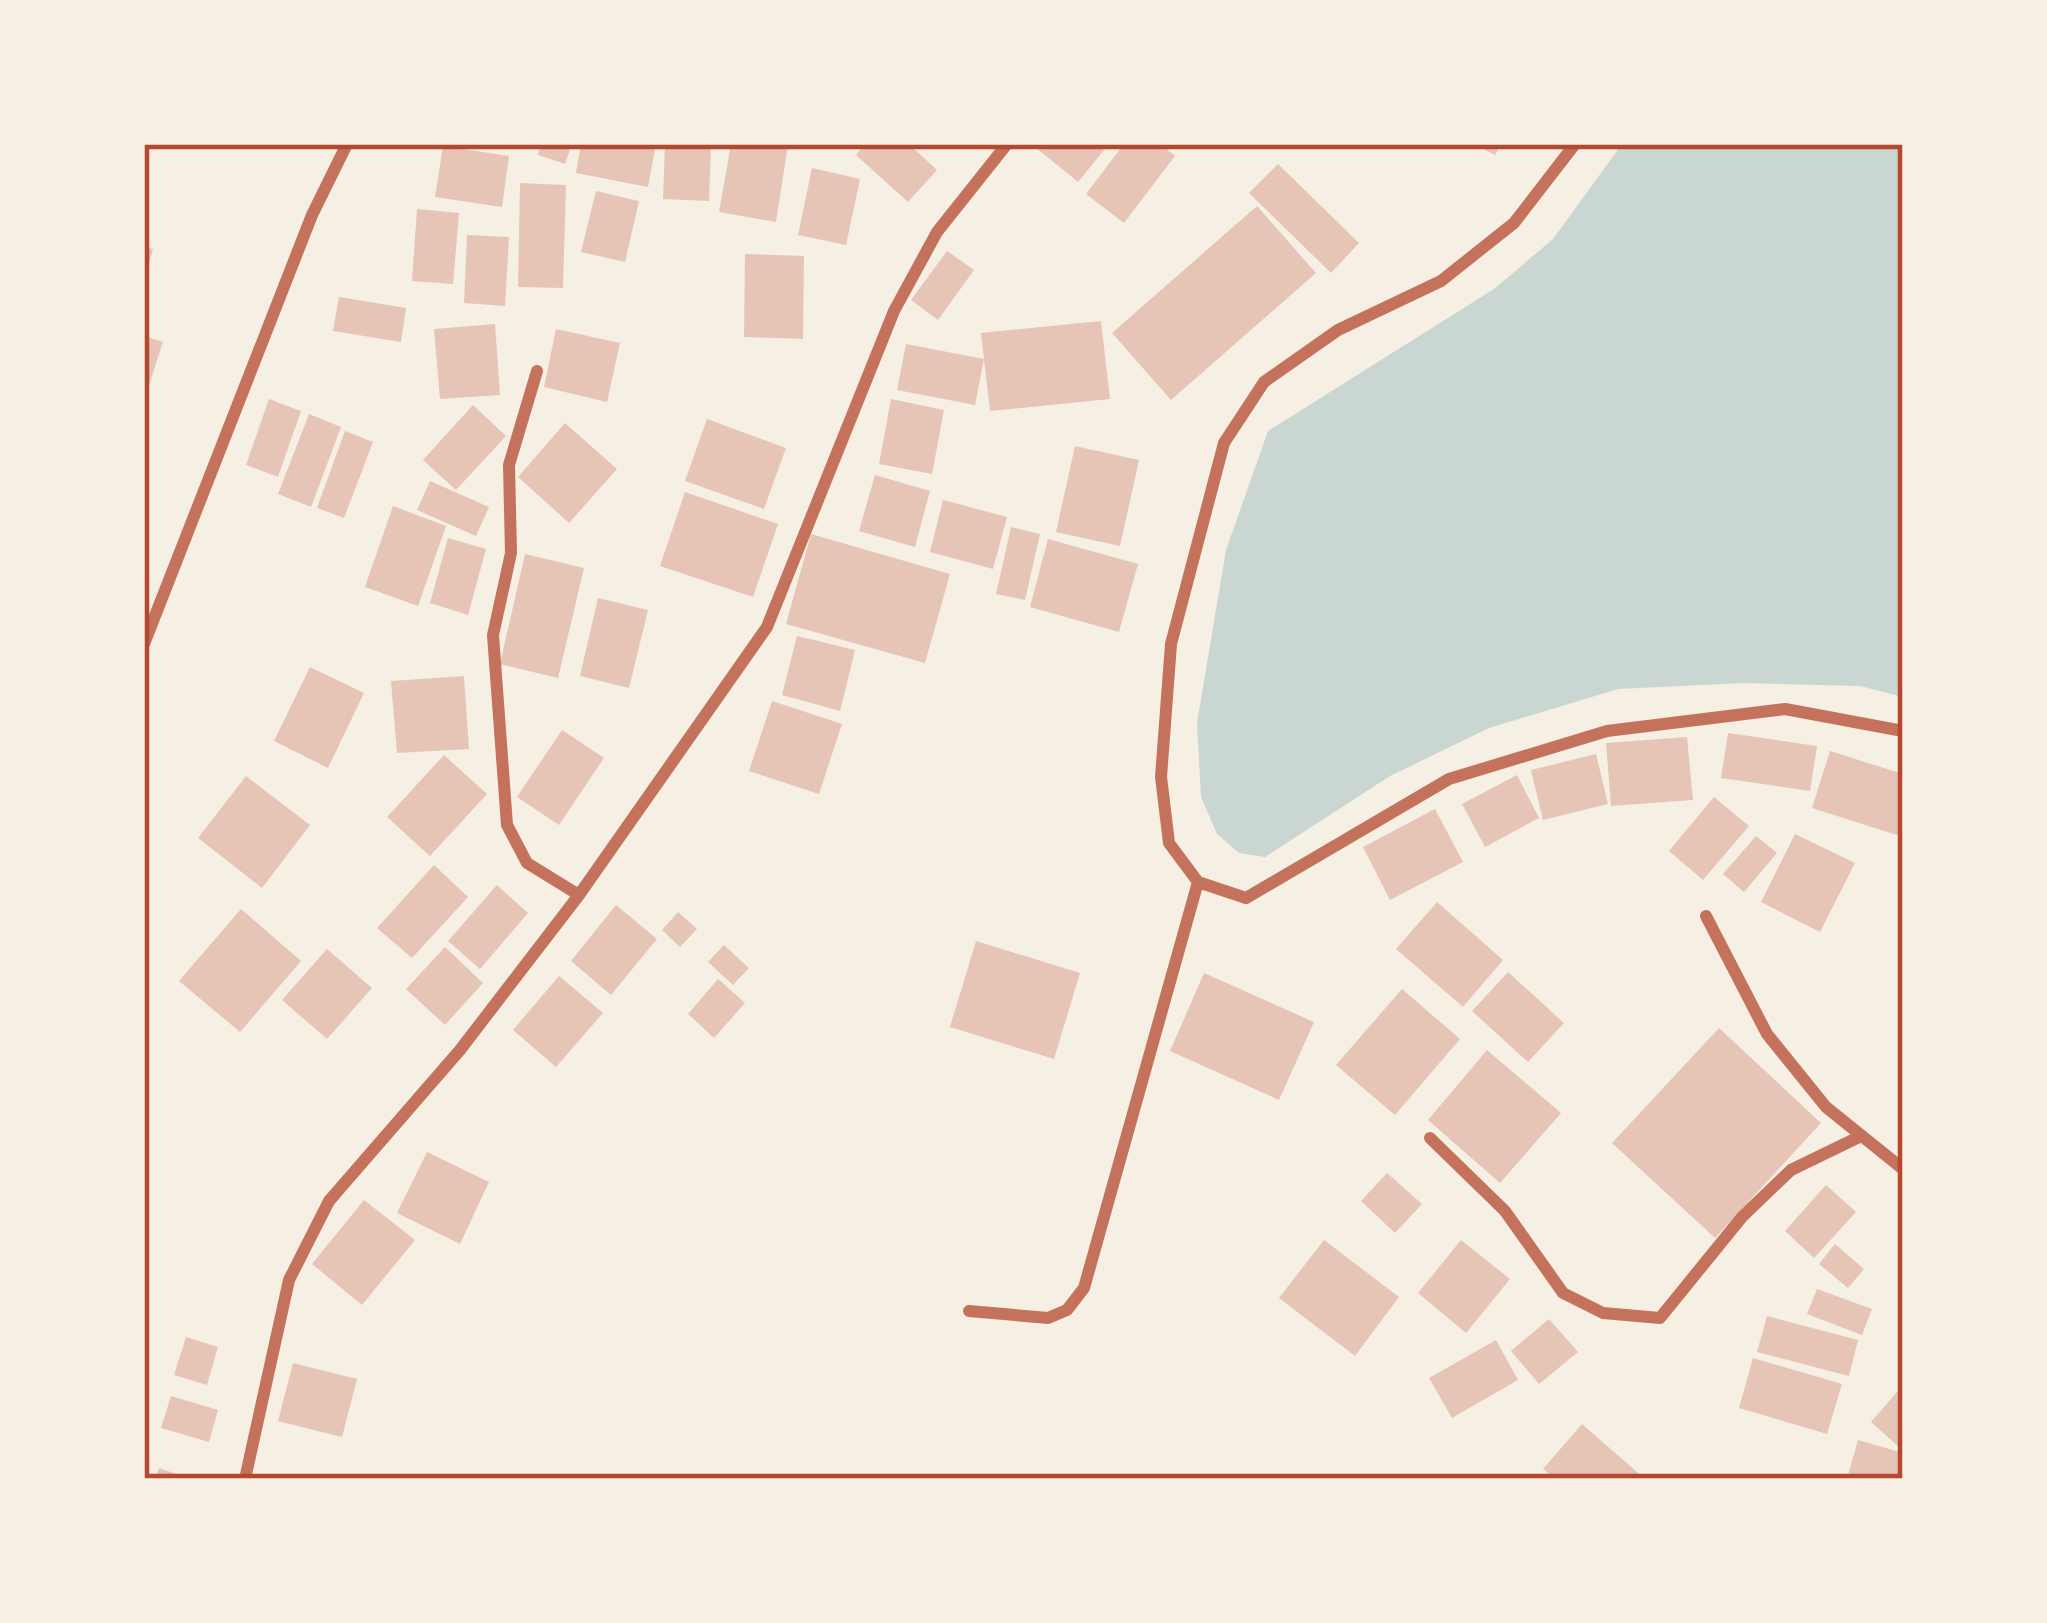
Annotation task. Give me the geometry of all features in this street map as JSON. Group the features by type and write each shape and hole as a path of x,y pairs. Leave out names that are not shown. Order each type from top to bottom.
{"street":[{"path":"144,644 313,214 346,144"},
{"path":"245,1479 289,1280 329,1201 460,1050 579,896 767,627 894,311 938,232 1007,144"},
{"path":"1575,144 1514,223 1441,281 1338,330 1264,382 1224,443 1171,644 1161,777 1168,843 1198,882 1246,898 1449,779 1607,731 1786,709 1903,731"},
{"path":"537,371 509,465 511,553 494,634 507,825 526,863 579,896"},
{"path":"968,1311 1048,1318 1067,1310 1084,1288 1198,882"},
{"path":"1706,916 1767,1034 1826,1107 1903,1169"},
{"path":"1430,1138 1504,1211 1563,1293 1603,1313 1660,1318 1742,1217 1791,1170 1862,1136"}],"shaded area":[{"path":"1622,144 1903,144 1903,697 1860,686 1744,683 1618,689 1489,728 1390,776 1265,857 1239,853 1217,834 1201,797 1197,723 1226,550 1268,431 1494,289 1553,239"}],"building":[{"path":"541,144 572,144 565,164 538,155"},
{"path":"581,144 656,144 648,187 576,173"},
{"path":"665,144 711,144 709,201 663,199"},
{"path":"731,144 788,145 776,222 719,212"},
{"path":"865,144 909,144 937,170 908,202 856,155"},
{"path":"1037,144 1109,144 1078,182"},
{"path":"1124,144 1160,144 1175,156 1124,223 1086,194"},
{"path":"1474,144 1501,144 1495,155"},
{"path":"443,146 509,156 502,207 435,197"},
{"path":"1278,164 1359,243 1331,273 1249,193"},
{"path":"812,168 860,179 846,245 798,235"},
{"path":"520,183 566,185 563,288 518,287"},
{"path":"596,191 639,201 625,262 581,252"},
{"path":"1257,206 1316,273 1171,400 1112,333"},
{"path":"417,209 459,213 453,284 412,281"},
{"path":"467,235 509,237 505,306 464,303"},
{"path":"144,246 153,249 145,278 144,278"},
{"path":"947,251 974,270 938,320 911,300"},
{"path":"745,254 804,256 803,339 744,337"},
{"path":"339,297 406,308 401,342 333,331"},
{"path":"1101,321 1110,399 990,411 981,333"},
{"path":"495,324 500,395 440,399 434,329"},
{"path":"556,329 620,343 607,402 544,387"},
{"path":"144,336 163,342 149,385 144,384"},
{"path":"906,344 984,359 975,405 897,390"},
{"path":"269,399 301,411 278,477 246,465"},
{"path":"891,399 944,410 932,474 879,464"},
{"path":"473,405 506,436 456,490 423,460"},
{"path":"309,414 341,427 311,507 278,494"},
{"path":"707,419 786,448 764,509 685,481"},
{"path":"565,423 617,469 569,523 518,477"},
{"path":"345,431 373,442 344,518 317,508"},
{"path":"1075,446 1139,460 1120,546 1056,532"},
{"path":"875,475 930,491 915,547 859,531"},
{"path":"430,481 489,507 476,536 417,510"},
{"path":"685,492 778,524 753,597 660,566"},
{"path":"943,500 1007,517 993,569 930,552"},
{"path":"393,506 446,526 418,606 365,587"},
{"path":"1011,527 1040,534 1025,600 996,594"},
{"path":"811,534 950,574 925,663 786,624"},
{"path":"448,538 486,549 468,615 430,603"},
{"path":"1048,539 1138,564 1119,632 1030,607"},
{"path":"525,554 584,568 558,678 500,664"},
{"path":"598,598 648,610 629,688 580,676"},
{"path":"797,636 855,650 840,711 782,695"},
{"path":"310,667 364,693 328,768 274,741"},
{"path":"464,676 469,749 397,753 391,681"},
{"path":"772,701 842,724 819,794 749,771"},
{"path":"562,730 604,758 559,825 517,797"},
{"path":"1728,733 1817,746 1810,791 1721,778"},
{"path":"1687,737 1693,800 1611,806 1606,743"},
{"path":"1830,751 1903,774 1903,837 1812,808"},
{"path":"1596,754 1608,804 1543,820 1531,770"},
{"path":"444,755 487,794 430,856 387,817"},
{"path":"1517,775 1539,818 1485,847 1462,804"},
{"path":"246,776 310,825 262,888 198,838"},
{"path":"1714,797 1749,826 1703,880 1669,851"},
{"path":"1435,809 1463,862 1390,900 1363,847"},
{"path":"1795,834 1855,863 1820,932 1761,902"},
{"path":"1756,836 1777,853 1744,892 1723,874"},
{"path":"434,865 468,897 412,958 377,928"},
{"path":"497,885 528,913 480,969 448,941"},
{"path":"1437,902 1503,960 1463,1007 1396,949"},
{"path":"616,905 657,939 611,995 571,961"},
{"path":"241,909 301,961 240,1032 179,981"},
{"path":"678,912 697,929 680,947 662,930"},
{"path":"976,941 1080,973 1054,1059 950,1027"},
{"path":"724,945 749,968 733,985 708,962"},
{"path":"445,947 483,983 445,1025 406,989"},
{"path":"327,949 372,988 327,1039 282,1000"},
{"path":"1508,972 1564,1023 1528,1062 1472,1011"},
{"path":"1204,973 1314,1022 1279,1100 1170,1051"},
{"path":"559,976 603,1013 556,1067 513,1030"},
{"path":"718,979 745,1003 714,1038 688,1014"},
{"path":"1402,989 1460,1039 1395,1115 1336,1065"},
{"path":"1719,1028 1821,1123 1715,1238 1612,1143"},
{"path":"1487,1050 1561,1113 1500,1183 1428,1120"},
{"path":"427,1152 489,1182 460,1244 397,1213"},
{"path":"1387,1173 1422,1204 1395,1233 1361,1201"},
{"path":"1826,1185 1856,1212 1814,1258 1785,1231"},
{"path":"364,1200 415,1240 362,1305 312,1264"},
{"path":"1324,1240 1399,1297 1355,1356 1279,1298"},
{"path":"1461,1240 1510,1279 1466,1333 1418,1293"},
{"path":"1835,1244 1864,1269 1848,1288 1819,1264"},
{"path":"1817,1289 1872,1309 1862,1335 1807,1314"},
{"path":"1767,1316 1858,1340 1849,1376 1757,1352"},
{"path":"1549,1319 1578,1352 1539,1384 1511,1351"},
{"path":"186,1337 218,1347 207,1385 174,1375"},
{"path":"1496,1340 1518,1380 1452,1418 1429,1378"},
{"path":"1753,1358 1842,1384 1827,1434 1739,1408"},
{"path":"293,1363 357,1379 342,1437 278,1421"},
{"path":"1903,1385 1903,1440 1898,1446 1871,1422"},
{"path":"171,1396 218,1410 209,1442 161,1428"},
{"path":"1582,1424 1645,1479 1555,1479 1543,1469"},
{"path":"1858,1440 1903,1453 1903,1479 1847,1479"},
{"path":"159,1468 188,1478 188,1479 155,1479"}]}
